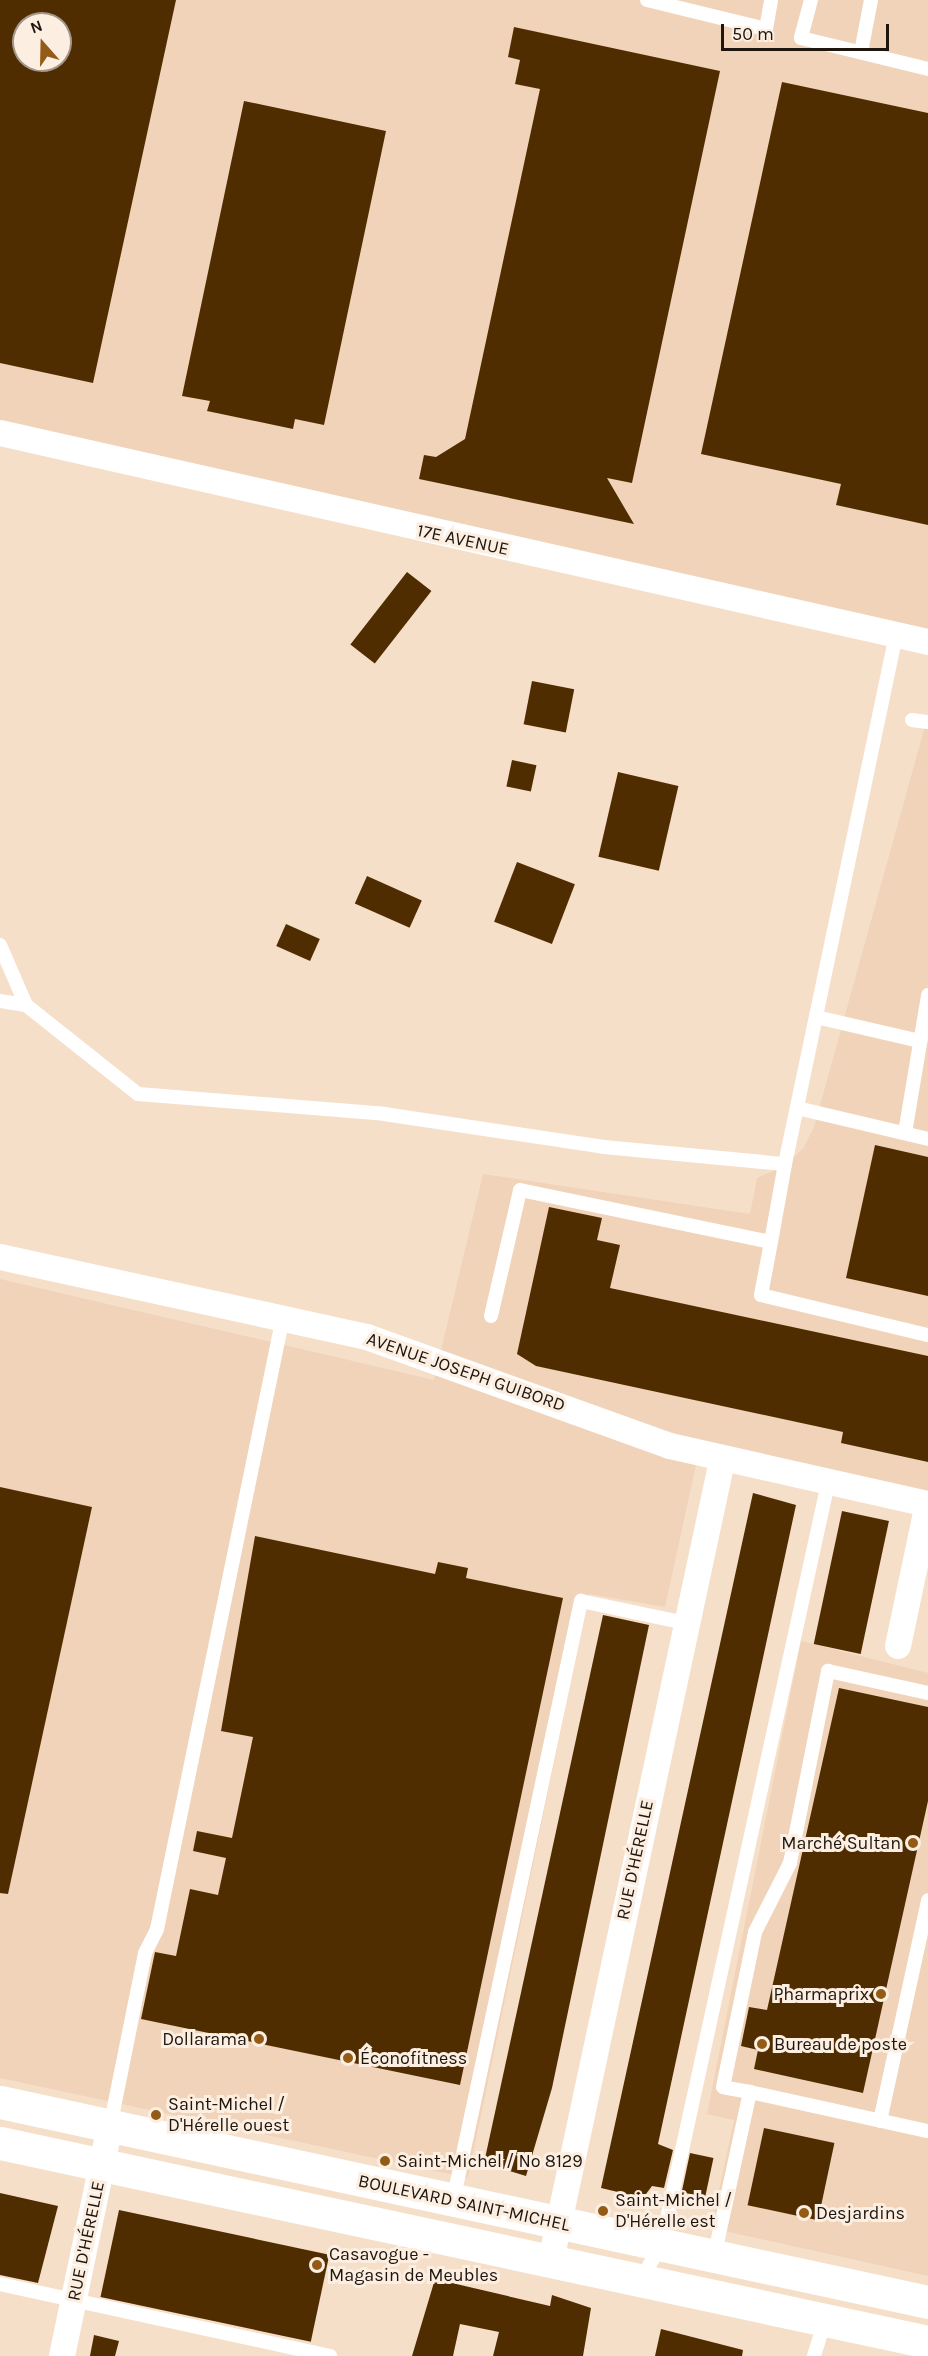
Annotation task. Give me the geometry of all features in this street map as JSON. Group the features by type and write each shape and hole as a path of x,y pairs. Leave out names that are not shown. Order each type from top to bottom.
{"main road":[{"name":"BOULEVARD SAINT-MICHEL","path":"0,2102 928,2302"},
{"path":"0,2143 928,2342"}],"street":[{"name":"17E AVENUE","path":"0,433 928,642"},
{"name":"AVENUE JOSEPH GUIBORD","path":"0,1257 283,1317 424,1353 722,1461 928,1504"},
{"name":"RUE D'HÉRELLE","path":"550,2260 685,1623 722,1461"},
{"path":"898,1646 928,1504"},
{"name":"RUE D'HÉRELLE","path":"62,2356 110,2127"}],"lane":[{"path":"653,1 766,29 771,0"},
{"path":"811,0 801,38 927,65"},
{"path":"861,52 871,0"},
{"path":"896,635 785,1164 761,1295 928,1335"},
{"path":"912,720 928,722"},
{"path":"0,945 26,1005 138,1094 384,1114 604,1147 785,1164"},
{"path":"905,1133 928,995"},
{"path":"0,1001 26,1005"},
{"path":"816,1017 920,1041"},
{"path":"797,1108 928,1139"},
{"path":"491,1316 520,1190 771,1242"},
{"path":"110,2127 146,1953 158,1929 283,1317"},
{"path":"641,2279 661,2246 828,1483"},
{"path":"453,2201 581,1601 685,1623"},
{"path":"928,1693 828,1671 790,1863 755,1932 723,2087 928,2131"},
{"path":"880,2121 928,1904"},
{"path":"714,2257 750,2092"},
{"path":"0,2284 330,2356"},
{"path":"814,2356 825,2319"}],"shaded area":[{"path":"0,0 928,0 928,642 0,433"},
{"path":"928,715 928,1504 698,1456 665,1607 589,1594 468,2178 0,2078 0,1279 434,1380 483,1174 750,1214 757,1178 782,1167 803,1149 814,1127"},
{"path":"801,1641 928,1673 928,2276 711,2228 734,2120 707,2114"}],"building":[{"path":"0,0 176,0 93,383 0,363"},
{"path":"514,27 720,71 632,483 607,478 634,524 419,479 424,455 436,457 465,439 540,89 515,84 520,60 508,57"},
{"path":"782,82 928,113 928,525 836,505 841,484 701,454"},
{"path":"244,101 386,131 324,425 295,419 293,429 207,411 210,401 182,396"},
{"path":"407,572 431,591 375,664 350,644"},
{"path":"532,681 574,689 566,732 524,724"},
{"path":"512,760 536,765 531,792 506,786"},
{"path":"618,772 678,786 659,871 598,857"},
{"path":"517,862 575,884 552,944 494,922"},
{"path":"367,876 422,900 410,928 355,903"},
{"path":"286,924 320,939 310,961 276,946"},
{"path":"875,1145 928,1157 928,1296 846,1278"},
{"path":"549,1207 602,1218 597,1240 620,1245 610,1288 928,1356 928,1462 841,1443 843,1432 536,1366 517,1354"},
{"path":"0,1487 92,1507 8,1894 0,1893"},
{"path":"753,1493 796,1505 658,2144 673,2150 664,2188 652,2186 643,2198 601,2188"},
{"path":"842,1511 889,1521 861,1654 814,1644"},
{"path":"255,1536 435,1574 438,1562 468,1568 466,1578 563,1598 460,2085 141,2019 155,1952 176,1956 190,1889 218,1895 226,1858 193,1851 197,1831 232,1838 253,1737 221,1731"},
{"path":"603,1615 649,1625 552,2088 526,2176 484,2163"},
{"path":"839,1688 928,1707 928,1801 863,2093 754,2069 758,2050 741,2046 749,2007 767,2010"},
{"path":"764,2128 834,2143 818,2220 748,2205"},
{"path":"690,2153 713,2158 705,2197 682,2192"},
{"path":"0,2193 58,2206 38,2283 0,2275"},
{"path":"119,2210 329,2255 311,2342 100,2297"},
{"path":"435,2279 550,2306 552,2295 591,2308 583,2356 493,2356 499,2332 460,2324 453,2356 412,2356"},
{"path":"661,2329 743,2350 742,2356 655,2356"},
{"path":"94,2335 119,2341 115,2356 90,2356"}],"place":[{"name":"Marché Sultan","path":"913,1843"},
{"name":"Pharmaprix","path":"881,1994"},
{"name":"Dollarama","path":"259,2039"},
{"name":"Bureau de poste","path":"762,2044"},
{"name":"Éconofitness","path":"348,2058"},
{"name":"Saint-Michel / D'Hérelle ouest","path":"156,2115"},
{"name":"Saint-Michel / No 8129","path":"385,2161"},
{"name":"Saint-Michel / D'Hérelle est","path":"603,2211"},
{"name":"Desjardins","path":"804,2213"},
{"name":"Casavogue - Magasin de Meubles","path":"317,2265"}]}
